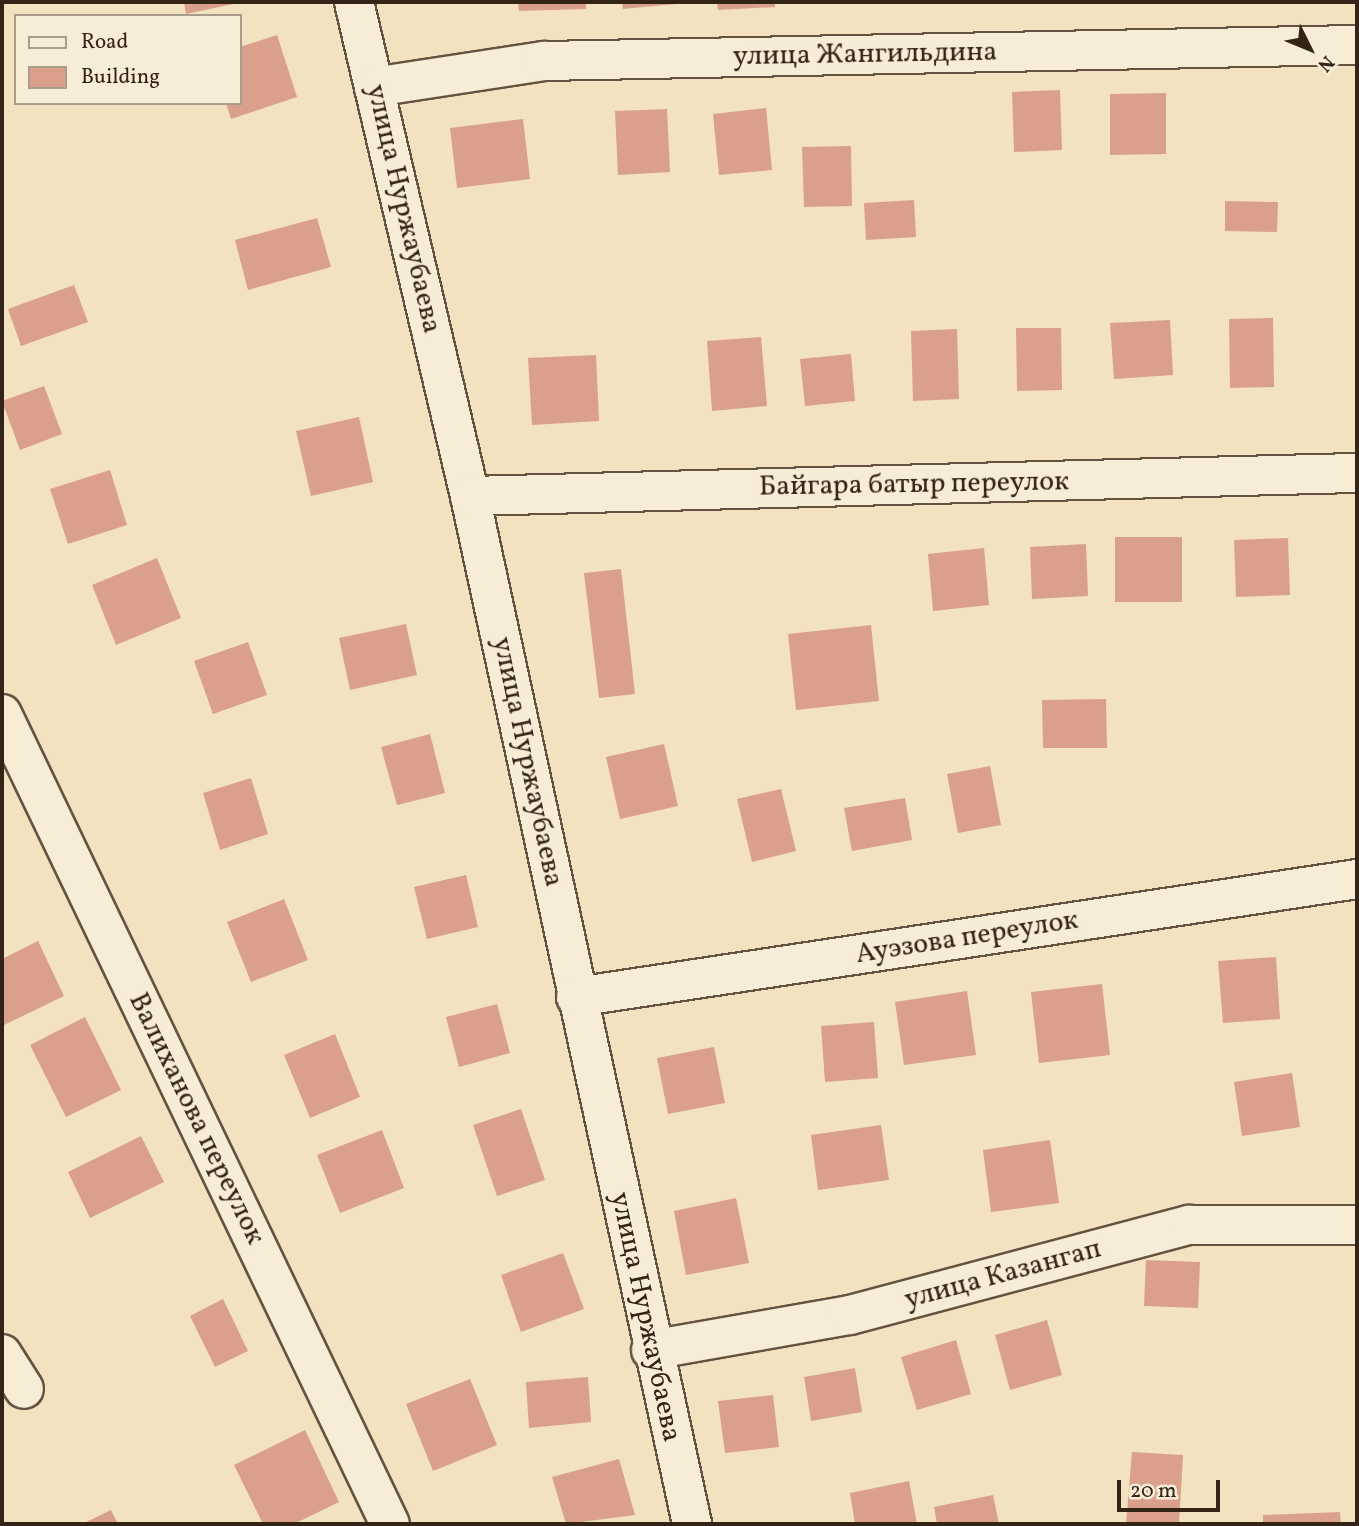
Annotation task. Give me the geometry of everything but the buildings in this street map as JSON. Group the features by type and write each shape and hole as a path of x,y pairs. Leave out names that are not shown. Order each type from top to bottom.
{"street":[{"name":"улица Нуржаубаева","path":"354,2 470,496 651,1350 692,1524"},
{"name":"улица Жангильдина","path":"374,87 544,61 1357,45"},
{"name":"Байгара батыр переулок","path":"470,496 1357,473"},
{"name":"Валиханова переулок","path":"2,714 390,1524"},
{"name":"Ауэзова переулок","path":"576,997 1357,879"},
{"name":"улица Казангап","path":"651,1350 850,1315 1189,1225 1357,1225"},
{"path":"2,1354 24,1389"}]}
